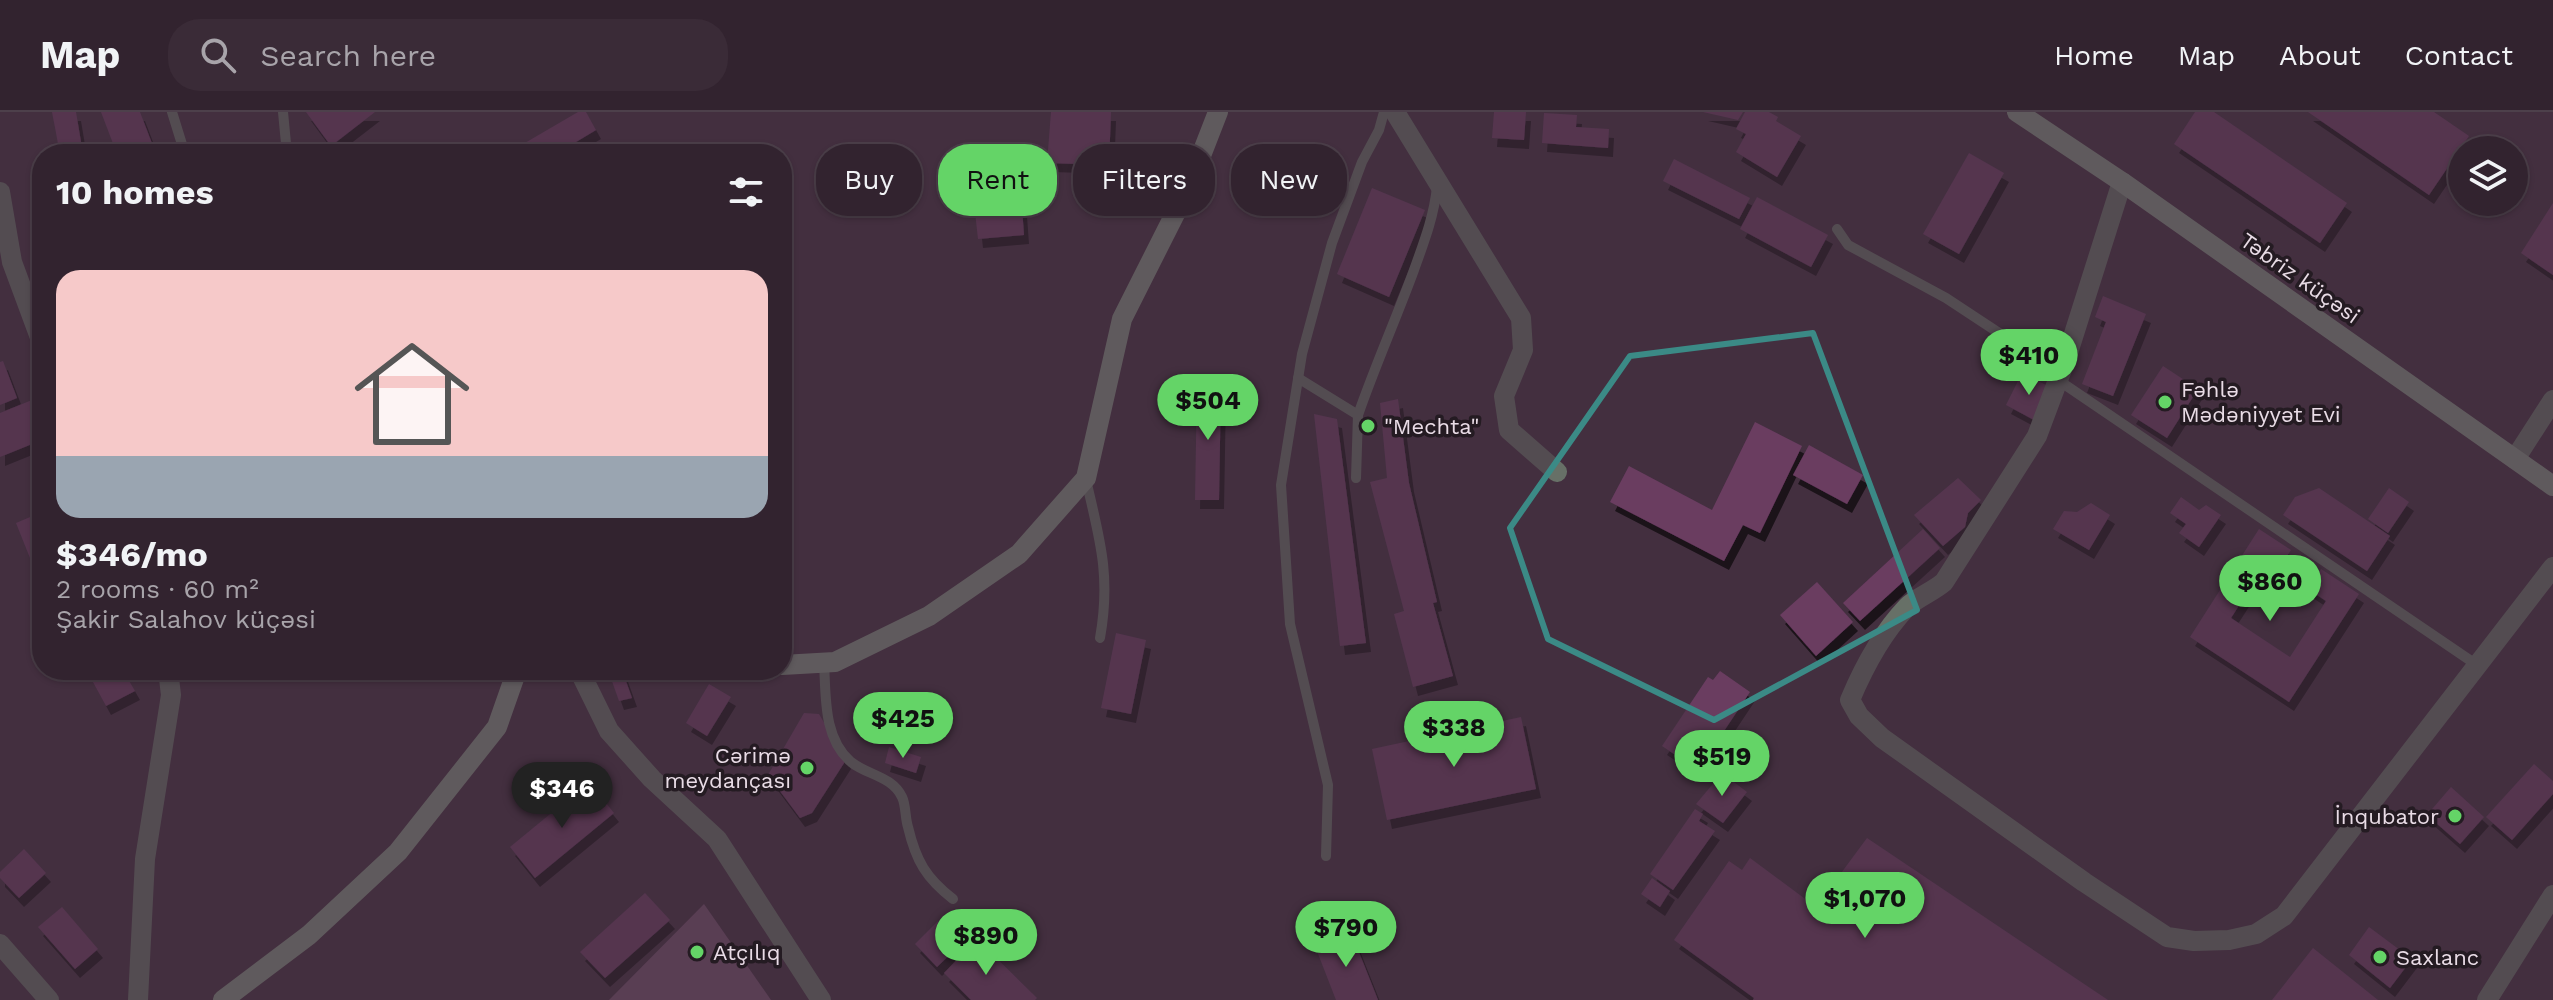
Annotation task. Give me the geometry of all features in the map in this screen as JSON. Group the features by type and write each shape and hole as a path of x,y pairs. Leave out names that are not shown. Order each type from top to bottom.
{"street":[{"path":"792,664 835,662 929,616 1019,554 1086,478 1122,319 1190,184 1218,112"},
{"path":"1395,112 1521,318 1523,350 1504,396 1509,430 1557,472"},
{"name":"Təbriz küçəsi","path":"2017,112 2122,182 2553,486"},
{"path":"2122,182 2067,356 2037,436 1971,544 1944,582 1909,605 1859,679 1850,700 1859,716 1897,751 2167,937 2194,941 2229,940 2256,934 2284,916 2553,567"},
{"path":"0,183 12,262 32,316"},
{"path":"2515,459 2553,400"},
{"path":"138,1000 145,859 171,695 169,680"},
{"path":"223,1000 309,935 398,852 497,727 513,680"},
{"path":"584,680 609,731 652,779 717,839 821,1000"},
{"path":"2487,1000 2553,895"},
{"path":"0,944 49,1000"}],"lane":[{"path":"172,112 182,144"},
{"path":"283,112 286,144"},
{"path":"1326,856 1328,785 1290,624 1281,485 1298,378 1332,243 1384,112"},
{"path":"1356,478 1358,415 1376,365 1395,326 1435,213 1438,185"},
{"path":"1837,229 1848,245 1946,298 2034,356 2067,356"},
{"path":"1298,378 1358,415"},
{"path":"2058,380 2477,665"},
{"path":"1086,478 1105,563 1106,605 1100,638"},
{"path":"824,662 826,709 831,733 851,762 885,779 902,796 915,851 931,882 953,899"}],"highlighted area":[{"path":"1813,333 1917,610 1714,720 1548,639 1510,528 1630,356"}],"shaded area":[{"name":"Atçılıq","path":"704,904 771,1000 609,1000"}],"building":[{"path":"52,112 76,112 81,144 58,144"},
{"path":"101,112 140,112 152,144 113,144"},
{"path":"306,112 375,112 334,144 330,144"},
{"path":"578,112 586,112 596,130 573,144 523,144"},
{"path":"1051,112 1111,112 1110,144 1073,144 1073,164 1057,163 1057,144 1048,144"},
{"path":"1494,112 1526,112 1524,140 1492,138"},
{"path":"1703,112 1743,112 1738,120"},
{"path":"1745,112 1769,112 1778,117 1776,121 1801,136 1777,177 1736,152 1746,134 1736,129"},
{"path":"2195,112 2214,112 2347,203 2320,243 2174,144"},
{"path":"2308,112 2434,112 2469,136 2448,136 2448,167 2429,195"},
{"path":"1544,113 1577,115 1576,127 1609,129 1608,148 1542,143"},
{"path":"1969,153 2004,173 1959,254 1923,234"},
{"path":"1674,159 1750,198 1739,219 1663,181"},
{"path":"1372,188 1425,210 1389,297 1337,274"},
{"path":"1757,197 1828,235 1811,267 1740,229"},
{"path":"2553,203 2553,275 2521,253"},
{"path":"975,216 1023,216 1024,235 978,239"},
{"path":"2103,296 2146,314 2113,396 2082,384 2106,322 2095,317"},
{"path":"3,361 17,398 0,405 0,362"},
{"name":"Fəhlə Mədəniyyət Evi","path":"2163,366 2198,389 2167,438 2131,415"},
{"path":"2022,373 2052,388 2036,421 2006,405"},
{"path":"1197,384 1221,385 1219,500 1195,500"},
{"path":"1398,399 1409,483 1437,602 1433,603 1453,676 1413,687 1394,614 1404,611 1370,482 1387,478 1380,403"},
{"path":"32,400 32,444 0,457 0,413"},
{"path":"1314,414 1337,419 1366,643 1340,646"},
{"path":"1755,422 1802,446 1760,533 1743,525 1724,561 1610,502 1629,466 1712,510"},
{"path":"1809,445 1863,475 1847,504 1793,475"},
{"path":"1958,478 1981,500 1968,513 1965,527 1943,546 1914,515"},
{"path":"2319,488 2390,536 2367,571 2283,515 2295,497"},
{"path":"2389,488 2409,502 2388,533 2368,519"},
{"path":"2181,497 2199,510 2206,505 2221,515 2199,547 2179,533 2186,524 2170,513"},
{"path":"2091,503 2110,515 2089,550 2053,529 2064,511 2077,512"},
{"path":"32,516 32,557 30,558 16,523"},
{"path":"1923,529 1940,548 1860,621 1843,603"},
{"path":"2259,529 2291,550 2280,567 2269,559 2231,618 2290,657 2326,601 2308,589 2321,569 2359,594 2289,702 2190,637"},
{"path":"1817,582 1853,622 1816,656 1780,615"},
{"path":"1116,633 1146,640 1131,714 1101,708"},
{"path":"1720,671 1750,692 1698,770 1662,746 1708,677 1713,680"},
{"path":"92,680 129,680 135,691 106,706"},
{"path":"612,680 626,680 632,698 619,701"},
{"path":"709,684 731,697 707,736 686,723"},
{"name":"Cərimə meydançası","path":"804,713 819,714 846,760 812,813 800,818 768,775"},
{"path":"1521,717 1536,789 1387,820 1372,749"},
{"path":"889,747 921,757 916,773 885,763"},
{"path":"2534,764 2553,781 2553,794 2512,840 2486,817"},
{"path":"1722,773 1747,792 1723,823 1696,804"},
{"path":"589,782 614,813 535,878 510,847"},
{"name":"İnqubator","path":"2451,787 2484,817 2460,844 2427,815"},
{"path":"1695,809 1703,814 1699,821 1715,831 1673,890 1650,874"},
{"path":"1867,838 2108,1000 1753,1000 1674,940 1729,861 1742,870 1750,858 1816,907"},
{"path":"24,849 46,873 19,898 0,878 0,872"},
{"path":"1652,878 1670,891 1660,907 1641,894"},
{"path":"645,893 670,920 605,978 580,952"},
{"path":"62,907 98,949 75,969 38,927"},
{"path":"938,921 961,944 937,967 915,944"},
{"name":"Saxlanc","path":"2369,927 2412,959 2390,988 2349,955"},
{"path":"1351,932 1378,1000 1336,1000 1315,946"},
{"path":"977,939 1037,998 1035,1000 971,1000 944,973"},
{"path":"2313,948 2378,1000 2272,1000"}],"place":[{"name":"Fəhlə Mədəniyyət Evi","path":"2165,402"},
{"name":"\"Mechta\"","path":"1368,426"},
{"name":"Cərimə meydançası","path":"807,768"},
{"name":"İnqubator","path":"2455,816"},
{"name":"Atçılıq","path":"697,952"},
{"name":"Saxlanc","path":"2380,957"}]}
